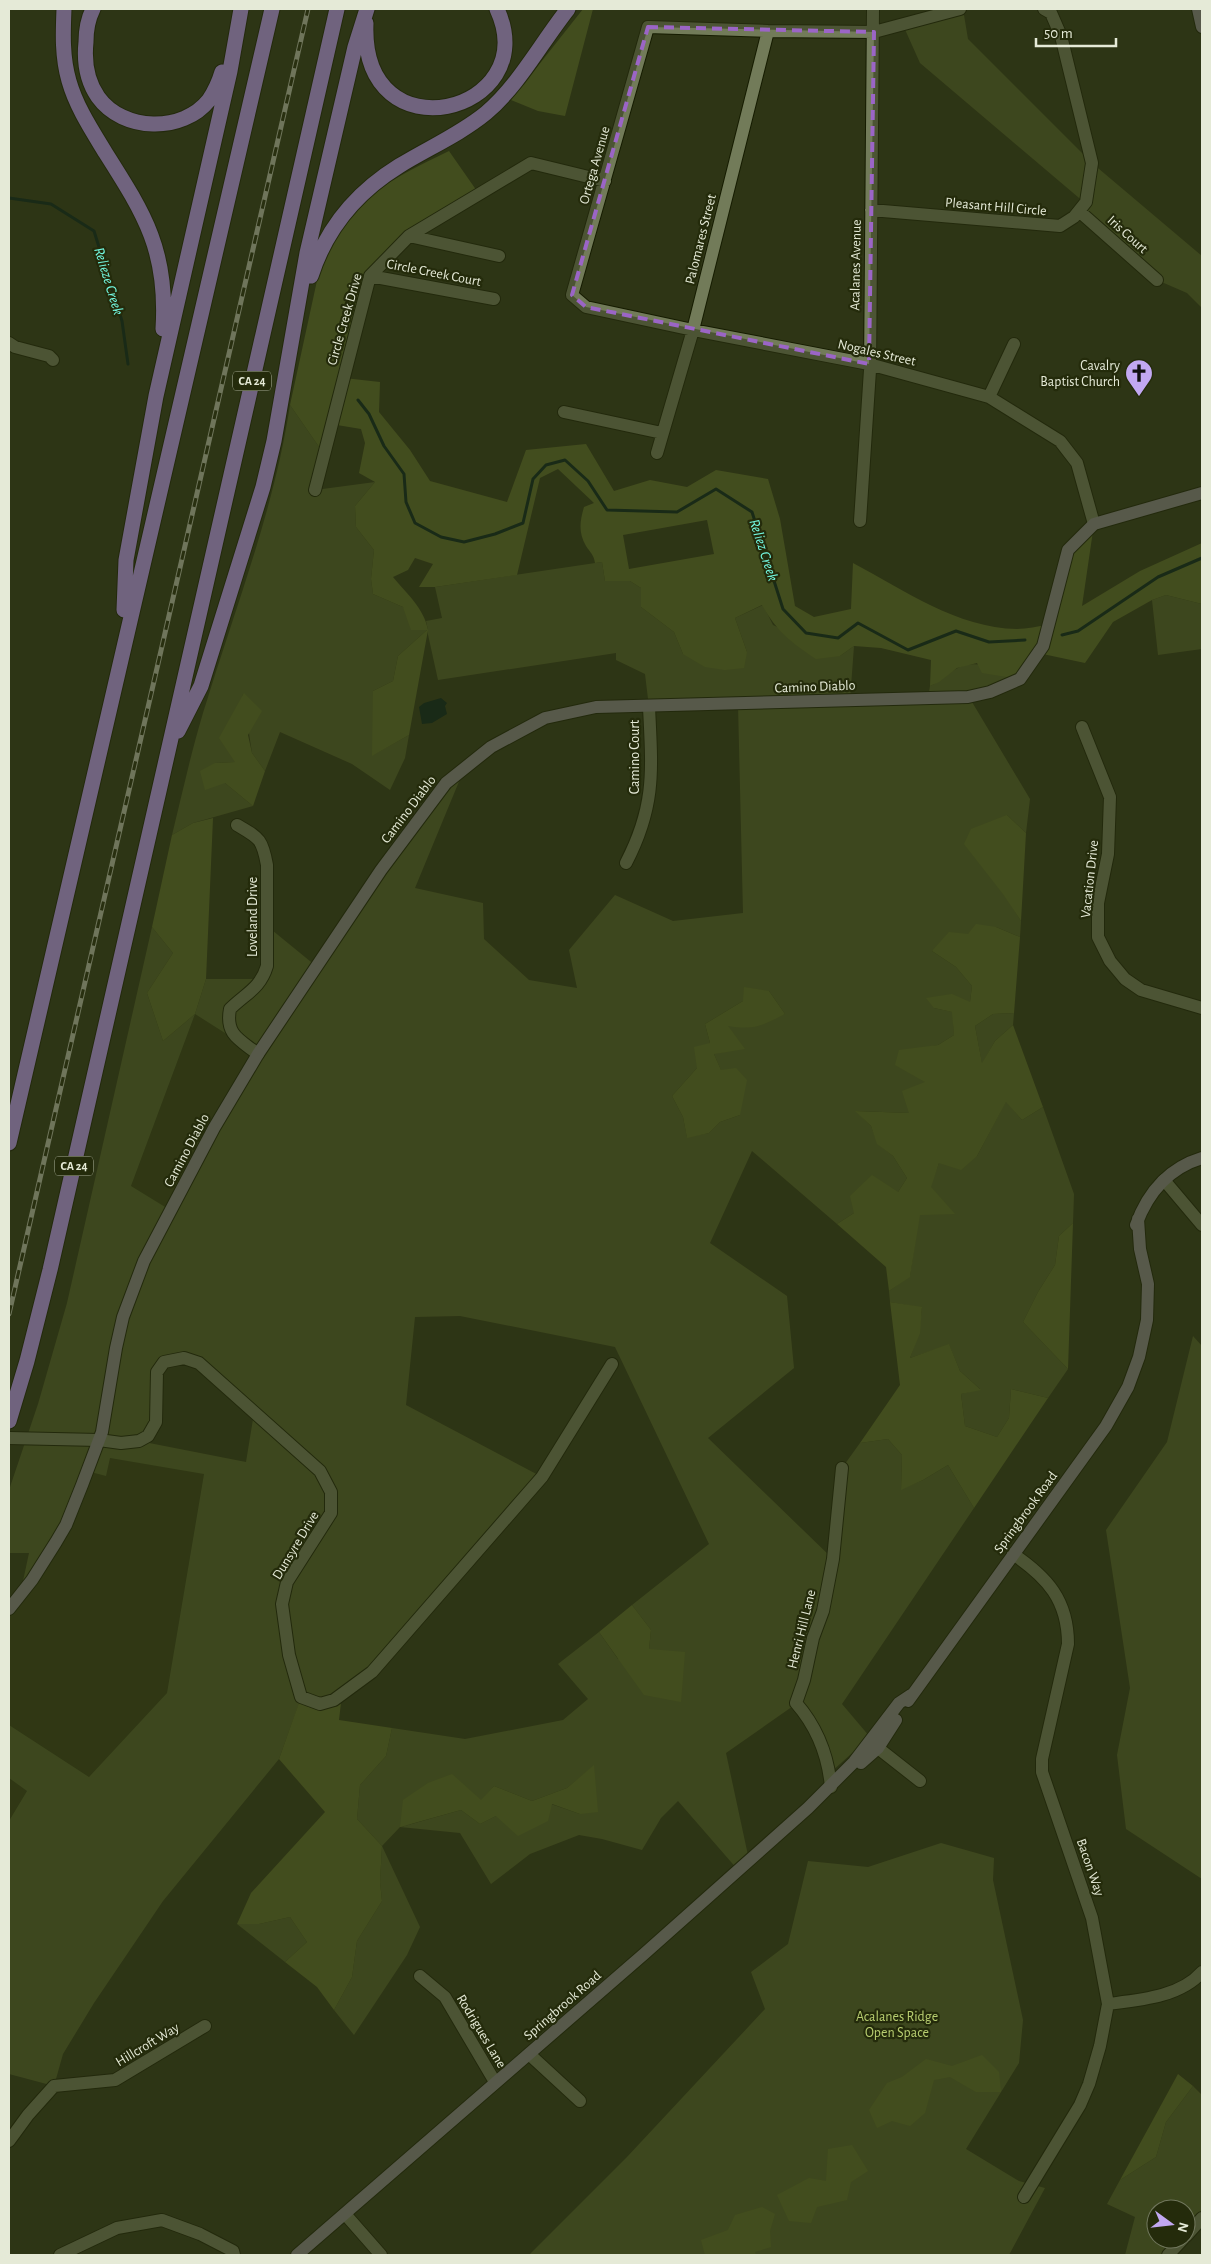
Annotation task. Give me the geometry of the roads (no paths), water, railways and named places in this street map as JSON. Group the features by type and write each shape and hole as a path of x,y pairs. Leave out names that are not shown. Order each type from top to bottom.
{"highway":[{"path":"64,9 64,58 69,82 88,125 139,207 151,230 158,256 163,283 164,306 156,396"},
{"path":"93,9 86,34 85,53 87,71 92,86 99,98 110,109 138,122 153,124 170,123 184,118 197,111 209,100 223,70 241,9"},
{"path":"123,647 126,560 156,396 230,72 241,9"},
{"path":"9,1142 272,9"},
{"name":"CA 24","path":"9,1421 27,1361 50,1270 337,9"},
{"path":"168,752 201,686 257,510 269,464 314,225 355,47 367,9"},
{"path":"367,9 366,38 368,56 377,75 387,89 401,100 416,106 434,109 451,107 467,101 484,89 496,75 502,58 505,40 503,21 497,9"},
{"path":"293,333 316,260 325,241 349,207 379,180 466,128 488,111 518,77 568,9"}],"street":[{"name":"Acalanes Avenue","path":"860,521 869,364 873,9"},
{"path":"768,31 874,32 960,9"},
{"path":"1044,9 1051,13 1061,36 1092,163 1086,202 1079,211"},
{"path":"1198,9 1202,27"},
{"name":"Ortega Avenue","path":"586,306 572,294 648,27 768,31"},
{"name":"Palomares Street","path":"657,453 693,330 768,31"},
{"name":"Circle Creek Drive","path":"314,490 370,276 409,236 531,163 605,181"},
{"name":"Pleasant Hill Circle","path":"871,210 1060,226 1074,217 1079,211"},
{"name":"Iris Court","path":"1079,211 1157,280"},
{"path":"409,236 499,256"},
{"name":"Circle Creek Court","path":"370,276 494,299"},
{"name":"Nogales Street","path":"586,306 693,330 869,364 989,397 1060,441 1077,463 1094,524"},
{"path":"9,343 16,347 49,356 53,360"},
{"path":"989,397 1014,344"},
{"path":"564,412 662,433"},
{"name":"Camino Diablo","path":"9,1609 43,1565 66,1525 105,1423 116,1348 123,1317 144,1261 214,1128 258,1054 381,870 446,783 492,747 545,718 596,707 968,697 990,692 1020,679 1043,646 1068,550 1094,524 1202,493"},
{"name":"Camino Court","path":"626,863 636,843 646,815 650,794 652,765 649,707"},
{"name":"Vacation Drive","path":"1082,727 1110,797 1108,854 1098,903 1098,937 1110,961 1125,979 1141,990 1202,1008"},
{"name":"Loveland Drive","path":"236,825 259,838 267,865 267,966 264,978 255,989 230,1009 228,1020 231,1032 258,1054"},
{"name":"Springbrook Road","path":"844,1773 861,1763 878,1748 911,1695 1106,1426 1128,1387 1139,1357 1142,1336 1147,1320 1148,1284 1140,1249 1138,1219 1146,1201 1173,1170 1202,1158"},
{"path":"1166,1179 1176,1178 1188,1170 1202,1166"},
{"path":"1166,1179 1202,1225"},
{"name":"Dunsyre Drive","path":"99,1440 121,1443 139,1441 148,1436 156,1422 157,1372 164,1362 184,1358 199,1363 320,1471 331,1492 331,1514 287,1582 282,1604 289,1655 302,1697 320,1704 334,1700 372,1672 542,1476 612,1364"},
{"path":"9,1438 99,1440"},
{"name":"Henri Hill Lane","path":"831,1787 829,1764 819,1738 808,1717 796,1703 804,1680 813,1638 823,1611 833,1559 842,1468"},
{"name":"Bacon Way","path":"1013,1554 1037,1570 1055,1592 1068,1628 1068,1644 1042,1760 1042,1772 1092,1918 1108,2004 1100,2046 1089,2084 1080,2105 1024,2197"},
{"name":"Springbrook Road","path":"296,2255 529,2054 831,1787 865,1749 899,1703 911,1695"},
{"path":"878,1748 920,1781"},
{"path":"1108,2004 1152,1998 1193,1982 1202,1972"},
{"name":"Rodrigues Lane","path":"420,1976 445,1997 496,2082"},
{"name":"Hillcroft Way","path":"9,2141 28,2115 54,2086 115,2080 205,2026"},
{"path":"529,2054 580,2101"},
{"path":"345,2214 381,2255"},
{"path":"60,2255 117,2228 162,2220 200,2234 233,2251 234,2255"}],"water":[{"path":"441,698 447,703 445,706 447,714 432,723 422,724 419,707 424,703"}],"waterway":[{"name":"Relieze Creek","path":"9,198 51,204 94,231 122,321 128,364"},
{"name":"Reliez Creek","path":"358,400 369,414 384,446 404,474 406,502 415,523 441,537 464,542 495,534 523,523 533,479 546,465 565,460 588,481 607,510 677,512 716,489 752,512 783,609 806,633 838,638 858,623 908,650 956,631 989,642 1025,640"},
{"name":"Reliez Creek","path":"1062,635 1078,631 1158,577 1202,558"}],"railway":[{"path":"9,1314 308,9"}],"place":[{"name":"Cavalry Baptist Church","path":"1139,397"}],"park label":[{"name":"Acalanes Ridge Open Space","path":"897,2024"}]}
